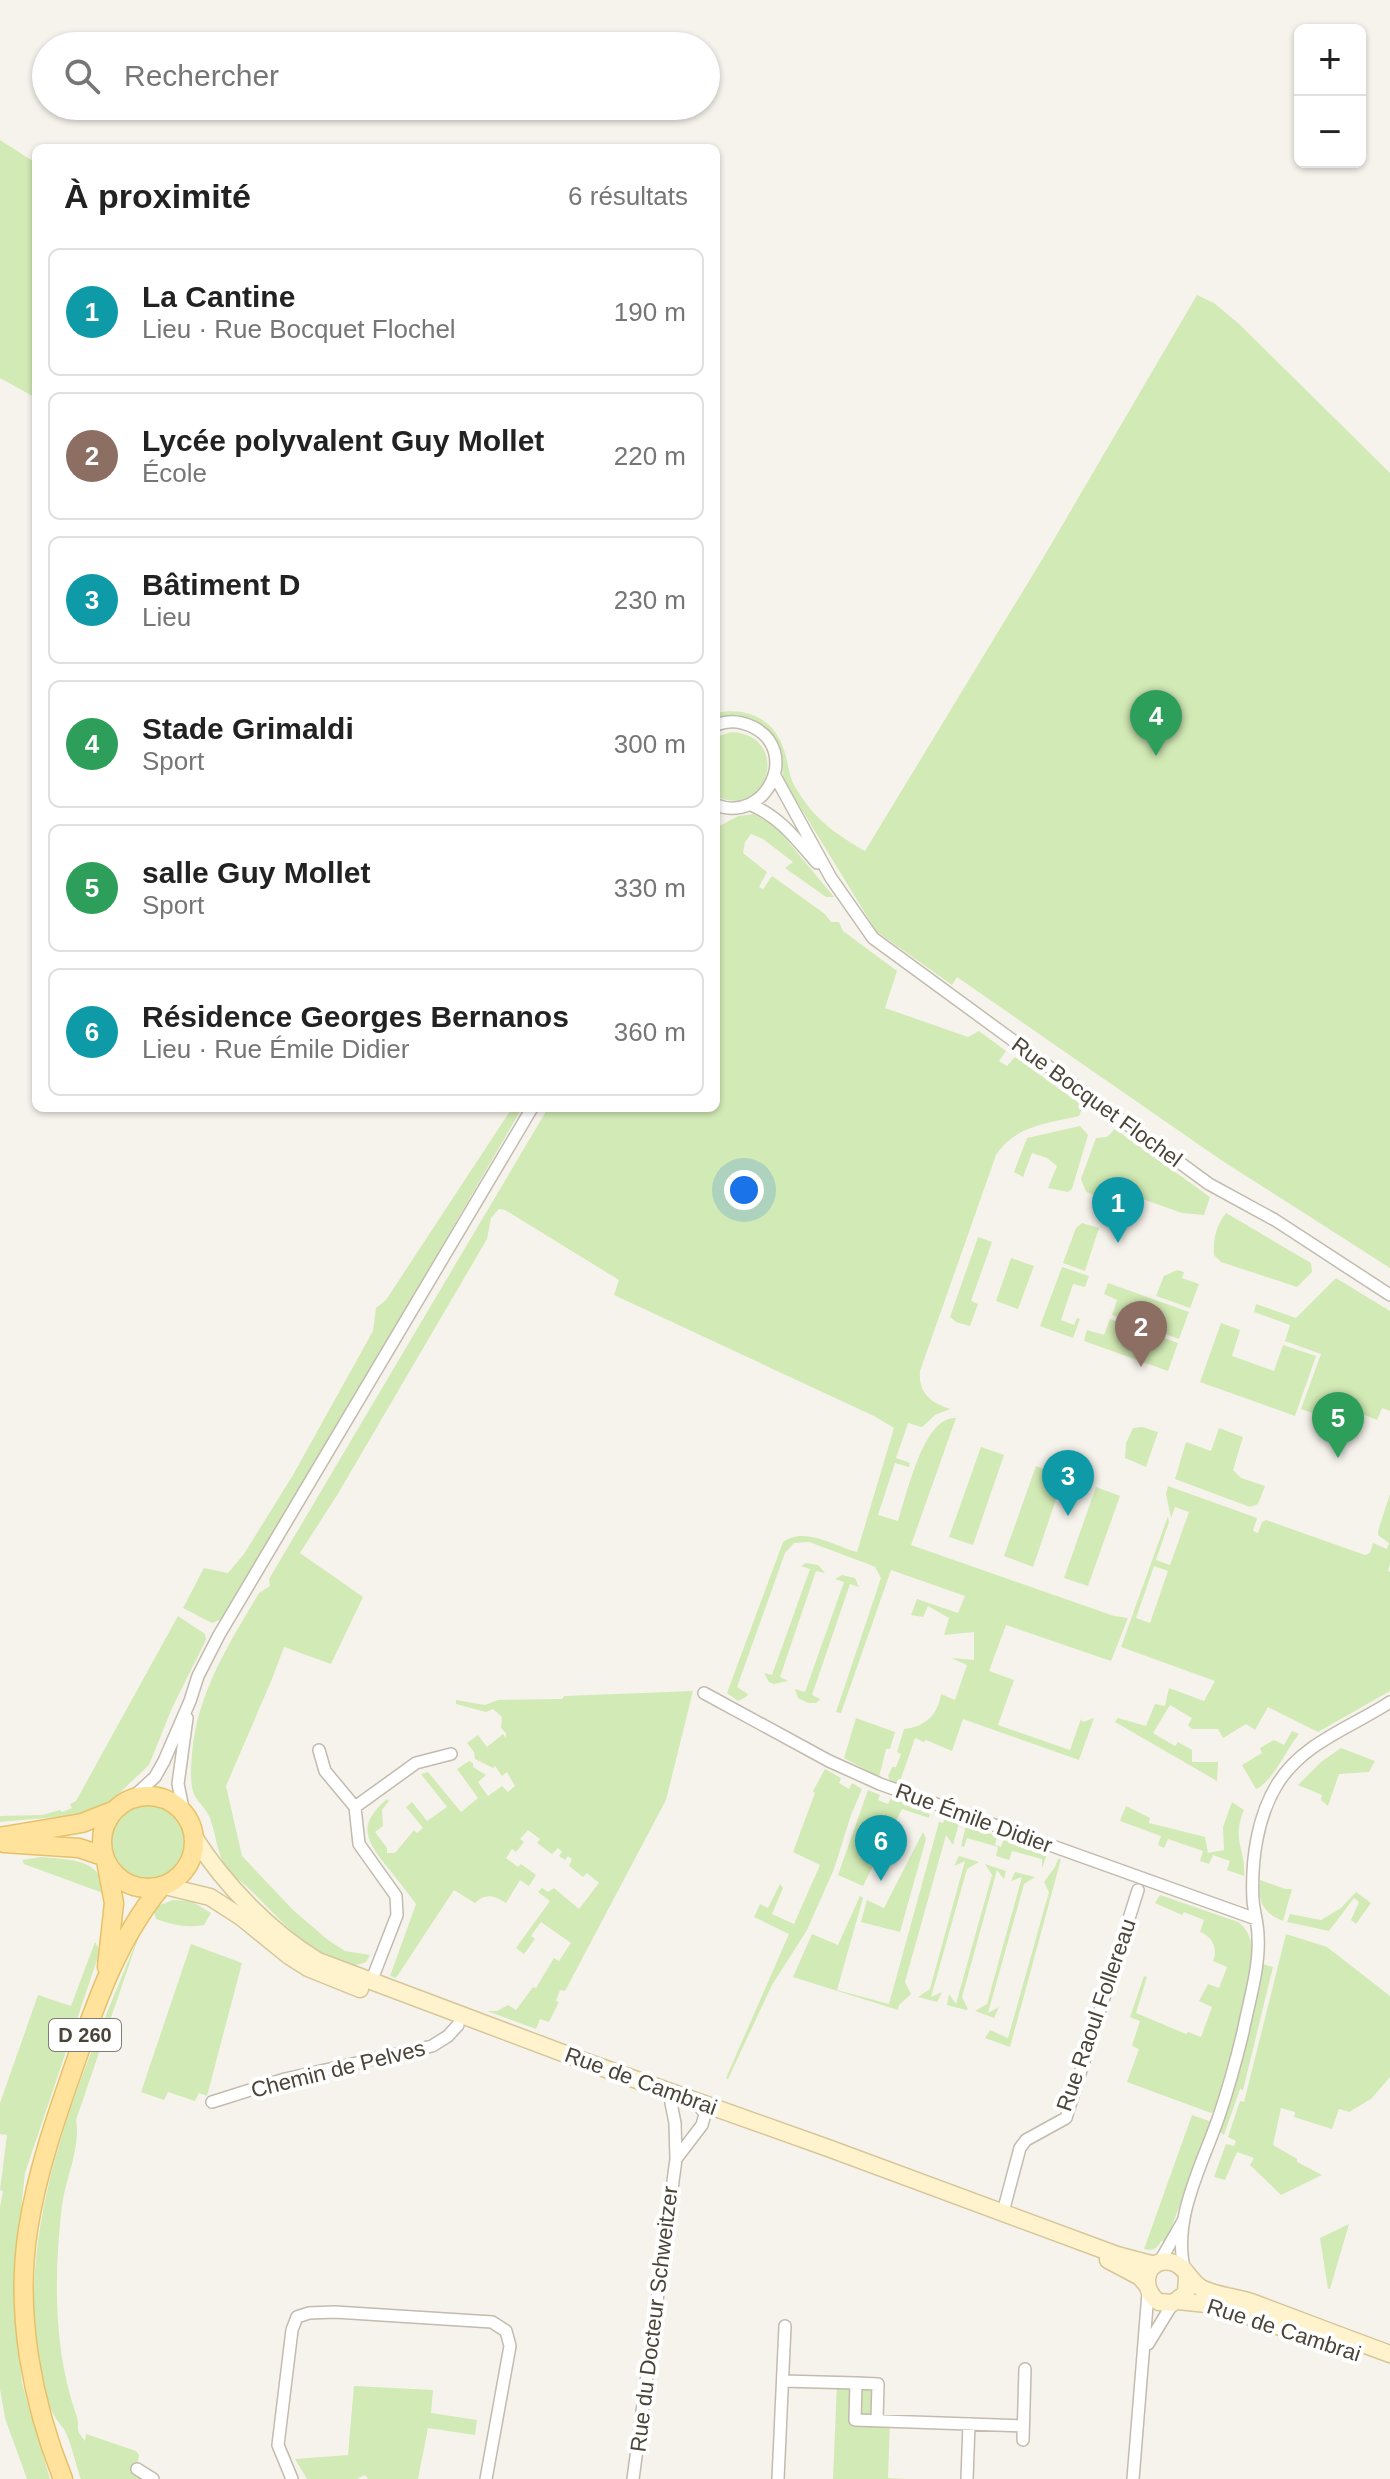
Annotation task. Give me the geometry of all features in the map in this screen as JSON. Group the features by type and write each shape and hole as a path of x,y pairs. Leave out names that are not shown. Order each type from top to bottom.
{"main road":[{"path":"0,1840 82,1823 115,1810 131,1799 160,1797 184,1813 194,1837 190,1863 180,1877 162,1887 135,1887 114,1875 105,1860 103,1831 115,1810"},
{"name":"Rue de Cambrai","path":"194,1837 215,1867 243,1898 293,1944 318,1961 699,2108 1112,2261 1140,2277 1147,2288"},
{"path":"0,1840 79,1848 105,1860"},
{"name":"D 260","path":"105,1860 114,1903 107,1974"},
{"name":"Rue de Cambrai","path":"162,1887 210,1897 308,1968 458,2025 671,2103 699,2108 1131,2259 1157,2264"},
{"name":"D 260","path":"63,2479 35,2396 25,2306 26,2248 40,2168 107,1974 143,1909 162,1887"},
{"path":"1176,2263 1186,2273 1188,2288 1175,2302 1159,2302 1147,2288 1149,2272 1157,2264 1176,2263"},
{"name":"Rue de Cambrai","path":"1186,2273 1193,2284 1208,2291 1247,2301 1390,2354"},
{"name":"Rue de Cambrai","path":"1175,2302 1200,2302 1250,2315 1390,2366"}],"street":[{"name":"Rue Bocquet Flochel","path":"720,724 734,721 759,730 768,739 774,751 775,776 831,878 864,928 907,964 1209,1184 1275,1220 1390,1295"},
{"path":"720,817 762,798 775,776"},
{"name":"Rue Bocquet Flochel","path":"751,805 766,811 785,827 831,878"},
{"path":"720,806 734,809"},
{"path":"131,1799 155,1777 219,1635 530,1112"},
{"name":"Rue Émile Didier","path":"704,1693 829,1761 880,1784 1256,1919"},
{"path":"184,1813 178,1784 190,1701"},
{"path":"1157,2264 1183,2221 1240,2043 1257,1960 1259,1936 1253,1884 1256,1845 1263,1814 1278,1783 1301,1757 1321,1741 1390,1702"},
{"path":"319,1750 325,1771 355,1807 359,1844 396,1896 397,1915 371,1982"},
{"path":"355,1807 416,1763 451,1754"},
{"name":"Rue Raoul Follereau","path":"1003,2212 1020,2148 1026,2140 1066,2118 1138,1890"},
{"name":"Chemin de Pelves","path":"212,2102 285,2079 432,2046 458,2025"},
{"name":"Rue du Docteur Schweitzer","path":"633,2479 676,2159 671,2103"},
{"path":"676,2159 702,2125 699,2108"},
{"path":"1183,2221 1182,2258 1186,2273"},
{"path":"1133,2479 1147,2288"},
{"path":"1145,2348 1175,2302"},
{"path":"292,2479 278,2445 292,2330 297,2317 317,2312 382,2313 492,2322 506,2331 510,2346 486,2479"},
{"path":"778,2479 785,2326"},
{"path":"1023,2440 1025,2369"},
{"path":"783,2381 878,2384 877,2420"},
{"path":"856,2383 855,2420 1023,2426"},
{"path":"967,2479 969,2424"},
{"path":"137,2469 153,2479"}],"green space":[{"path":"0,140 32,160 32,396 0,378"},
{"path":"1197,295 1214,303 1239,324 1390,473 1390,1268 1221,1160 957,977 952,985 876,931 783,779 778,751 766,729 745,717 720,719 720,712 738,711 758,717 774,730 786,755 792,780 811,810 845,839 865,851 1046,553"},
{"path":"731,732 750,737 762,747 767,760 766,775 760,788 749,797 734,801 720,797 720,736"},
{"path":"754,814 777,828 834,897 826,897 785,868 793,862 763,839 751,834 745,842 743,853 767,872 759,887 763,889 772,876 825,914 831,922 839,922 843,931 897,971 885,1008 968,1037 979,1031 1006,1051 999,1061 1007,1066 1015,1057 1083,1106 1079,1116 1044,1124 1013,1137 996,1155 920,1371 921,1385 927,1396 950,1409 935,1415 922,1427 908,1423 896,1458 910,1463 909,1467 895,1463 878,1515 898,1521 926,1443 944,1421 956,1418 911,1545 1114,1616 1128,1618 1111,1661 1006,1625 989,1671 1014,1680 998,1725 1070,1750 1081,1719 1083,1722 1094,1718 1079,1760 963,1719 952,1751 915,1738 899,1784 890,1781 888,1776 901,1754 897,1752 904,1729 918,1726 929,1719 937,1708 941,1694 955,1700 967,1665 951,1658 974,1660 974,1632 944,1635 949,1618 928,1606 923,1617 911,1615 917,1599 958,1613 965,1596 891,1570 841,1713 836,1712 881,1578 875,1567 809,1542 794,1543 785,1553 737,1687 748,1694 738,1701 727,1693 783,1542 801,1536 810,1537 857,1552 894,1428 614,1295 619,1280 499,1209 491,1218 487,1239 300,1553 363,1597 331,1664 284,1647 226,1786 242,1856 293,1910 328,1940 345,1951 370,1955 366,1962 351,1965 334,1961 300,1938 225,1866 209,1816 194,1794 191,1782 195,1732 207,1690 259,1593 270,1586 269,1579 546,1112 720,1112 720,826 738,816"},
{"path":"509,1112 520,1112 222,1619 212,1623 183,1608 204,1568 228,1573 244,1554 293,1475 373,1331 376,1308 386,1300"},
{"path":"1080,1126 1088,1135 1072,1189 1068,1192 1048,1188 1057,1166 1047,1158 1032,1153 1023,1177 1014,1172 1027,1138"},
{"path":"1115,1129 1210,1197 1204,1215 1182,1213 1120,1191 1115,1203 1086,1192 1081,1179 1096,1138 1107,1137"},
{"path":"1226,1213 1311,1263 1312,1272 1297,1287 1221,1262 1214,1255 1214,1244"},
{"path":"1082,1223 1099,1228 1085,1271 1063,1263 1076,1228"},
{"path":"978,1237 992,1242 971,1301 978,1304 970,1326 950,1317"},
{"path":"1011,1258 1034,1266 1018,1309 996,1301"},
{"path":"1062,1267 1089,1276 1085,1287 1073,1284 1061,1320 1074,1325 1077,1318 1080,1319 1073,1338 1040,1326"},
{"path":"1177,1270 1184,1272 1182,1278 1199,1284 1190,1308 1156,1296 1164,1276"},
{"path":"1336,1278 1390,1311 1390,1411 1382,1408 1377,1420 1340,1405 1336,1413 1327,1410 1324,1417 1301,1409 1321,1354 1285,1341 1290,1325 1254,1312 1256,1304 1296,1318"},
{"path":"1108,1283 1189,1312 1179,1339 1112,1315 1117,1300 1104,1294"},
{"path":"1110,1319 1178,1343 1168,1371 1084,1341 1087,1330 1104,1335"},
{"path":"1221,1323 1240,1330 1232,1356 1274,1371 1283,1345 1316,1356 1295,1416 1200,1382"},
{"path":"1142,1427 1158,1432 1146,1467 1125,1458 1126,1443 1133,1428"},
{"path":"1219,1428 1243,1437 1233,1470 1241,1478 1265,1486 1258,1504 1250,1507 1175,1479 1186,1442 1211,1451"},
{"path":"981,1447 1004,1455 973,1545 949,1537"},
{"path":"1036,1466 1064,1476 1033,1567 1004,1556"},
{"path":"1168,1486 1257,1518 1253,1531 1258,1533 1266,1520 1365,1555 1370,1553 1373,1543 1387,1549 1389,1543 1378,1535 1378,1531 1390,1494 1390,1691 1318,1732 1268,1707 1255,1730 1246,1724 1223,1738 1218,1729 1192,1729 1188,1725 1192,1718 1170,1705 1153,1733 1175,1746 1178,1742 1192,1750 1192,1762 1218,1762 1217,1781 1115,1722 1118,1718 1146,1726 1155,1704 1165,1706 1169,1688 1204,1701 1215,1681 1121,1647 1168,1516 1169,1522 1156,1560 1170,1565 1189,1512 1175,1507 1171,1518 1166,1494","holes":["1154,1566 1168,1571 1150,1623 1136,1618"]},
{"path":"1096,1487 1120,1496 1088,1586 1064,1578"},
{"path":"806,1563 818,1565 825,1573 816,1571 780,1677 788,1681 774,1684 764,1673 772,1675 810,1569 801,1566"},
{"path":"842,1575 855,1578 859,1587 850,1584 812,1695 820,1699 816,1703 808,1703 798,1698 795,1689 805,1692 844,1582 835,1579"},
{"path":"178,1616 205,1634 206,1640 172,1708 149,1765 112,1800 78,1815 0,1822 0,1816 42,1815 72,1808 70,1804 76,1801"},
{"path":"693,1691 666,1800 565,1991 560,1990 556,2001 559,2002 549,2022 540,2019 536,2029 487,2011 497,2011 508,2005 516,2010 533,1987 536,1988 554,1958 559,1961 571,1943 541,1922 531,1936 535,1939 524,1954 516,1948 550,1901 538,1892 542,1888 548,1892 554,1888 579,1909 599,1883 587,1873 583,1877 569,1866 572,1859 568,1856 565,1860 559,1856 562,1852 558,1848 552,1854 537,1843 540,1839 528,1830 520,1839 524,1842 516,1852 512,1849 506,1858 536,1875 529,1886 520,1880 506,1903 490,1896 475,1903 454,1890 396,1978 390,1976 416,1904 372,1845 368,1823 372,1815 387,1799 389,1801 382,1810 383,1826 375,1832 387,1848 387,1853 395,1853 414,1830 417,1833 423,1828 406,1807 412,1802 427,1821 447,1807 421,1774 428,1772 461,1812 478,1798 457,1769 469,1761 486,1775 478,1782 488,1796 502,1786 508,1792 515,1786 507,1772 502,1776 495,1766 493,1768 475,1759 467,1743 478,1735 487,1747 503,1734 506,1738 501,1728 502,1717 493,1709 486,1712 456,1704 456,1700 485,1705 498,1700"},
{"path":"856,1718 895,1732 890,1749 886,1749 879,1777 844,1758"},
{"path":"1292,1731 1299,1734 1274,1772 1256,1789 1242,1765 1262,1753 1260,1748 1274,1740 1284,1745"},
{"path":"1341,1748 1375,1761 1369,1772 1339,1774 1328,1806 1321,1800 1322,1795 1298,1785 1321,1762"},
{"path":"825,1769 841,1778 839,1783 849,1789 852,1783 862,1789 834,1869 807,1930 772,1985 728,2079 789,1934 754,1917 760,1904 768,1908 780,1884 783,1888 772,1914 794,1924 820,1865 793,1852 815,1793 813,1791"},
{"path":"868,1790 880,1795 878,1800 888,1804 891,1798 930,1812 929,1818 902,1809 863,1886 838,1875"},
{"path":"1232,1802 1244,1810 1239,1837 1244,1876 1227,1870 1230,1861 1213,1855 1209,1864 1200,1861 1203,1851 1168,1839 1164,1848 1158,1845 1161,1836 1120,1821 1126,1806 1150,1818 1149,1823 1205,1837 1208,1853 1224,1850 1223,1827"},
{"path":"141,1805 157,1805 171,1811 182,1822 188,1844 182,1866 171,1877 157,1883 141,1883 127,1877 116,1866 110,1852 110,1836 116,1822 127,1811"},
{"path":"945,1818 959,1823 953,1845 946,1835 905,1982 911,1994 898,2010 793,1977 812,1934 838,1945 860,1896 863,1898 837,1990 889,2004 939,1822 943,1823"},
{"path":"966,1825 997,1836 995,1845 1001,1847 1004,1839 1047,1854 1042,1868 1042,1859 1012,1851 1009,1860 996,1856 998,1847 967,1838 964,1847 961,1846"},
{"path":"923,1832 926,1839 900,1932 861,1922 867,1900 884,1908"},
{"path":"959,1856 979,1862 967,1869 931,1997 942,1992 937,2002 918,1997 930,1989 965,1861 954,1866"},
{"path":"41,1857 72,1860 90,1867 102,1881 103,1893 24,1864 22,1860"},
{"path":"1058,1859 1061,1859 1010,2047 985,2038 990,2030 1008,2038 1049,1892 1044,1882"},
{"path":"985,1864 1006,1871 1004,1879 997,1870 962,1997 966,2010 947,2005 949,1994 956,2004 992,1875"},
{"path":"1015,1872 1035,1877 1024,1884 988,2013 999,2007 994,2018 975,2011 987,2004 1022,1877 1011,1881"},
{"path":"1260,1880 1292,1889 1283,1921 1270,1914 1263,1905"},
{"path":"1356,1892 1371,1903 1356,1924 1351,1920 1359,1902 1354,1898 1329,1931 1287,1922 1290,1914 1321,1920 1341,1908"},
{"path":"1160,1895 1238,1922 1251,1941 1251,1967 1238,2027 1223,2084 1211,2113 1127,2082 1139,2049 1132,2046 1140,2021 1130,2017 1144,1976 1147,1977 1136,2013 1201,2037 1212,2007 1199,2001 1208,1984 1219,1988 1227,1967 1213,1961 1213,1944 1200,1932 1204,1920 1184,1912 1182,1915 1155,1903"},
{"path":"173,1900 191,1901 211,1913 204,1925 197,1926 156,1919 153,1908"},
{"path":"141,1930 76,2120 76,2141 59,2231 57,2311 63,2363 79,2433 85,2441 86,2434 136,2451 139,2455 137,2469 153,2479 81,2479 66,2432 50,2408 43,2385 35,2326 35,2267 43,2209 57,2152 96,2039"},
{"path":"1286,1934 1327,1947 1390,1996 1390,2077 1371,2099 1349,2112 1339,2109 1332,2129 1294,2117 1295,2112 1281,2108 1273,2145 1322,2175 1281,2195 1250,2165 1254,2158 1237,2152 1225,2180 1214,2177 1226,2144 1234,2146 1236,2141 1228,2137 1240,2101 1244,2102"},
{"path":"95,1942 100,1951 25,2173 15,2265 16,2316 22,2383 50,2479 27,2479 5,2418 0,2389 0,2207 3,2191 0,2190 7,2135 0,2134 0,2103 38,1995 71,2006"},
{"path":"191,1944 242,1963 207,2096 199,2093 195,2101 168,2092 164,2100 141,2092"},
{"path":"1263,1964 1273,1967 1243,2090 1240,2089 1224,2135 1220,2132 1239,2072"},
{"path":"1192,2115 1212,2122 1166,2241 1161,2241 1154,2249 1144,2249"},
{"path":"1349,2224 1330,2289 1328,2289 1320,2238"},
{"path":"837,2383 878,2384 877,2420 890,2421 888,2478 905,2479 833,2479"},
{"path":"354,2386 433,2390 431,2413 477,2420 475,2435 428,2428 418,2479 368,2479 365,2475 357,2479 307,2479 295,2459 348,2455"}],"place":[{"name":"Stade Grimaldi","path":"1156,756"},
{"name":"La Cantine","path":"1118,1243"},
{"name":"Lycée polyvalent Guy Mollet","path":"1141,1367"},
{"name":"salle Guy Mollet","path":"1338,1458"},
{"name":"Bâtiment D","path":"1068,1516"},
{"name":"Résidence Georges Bernanos","path":"881,1881"}]}
